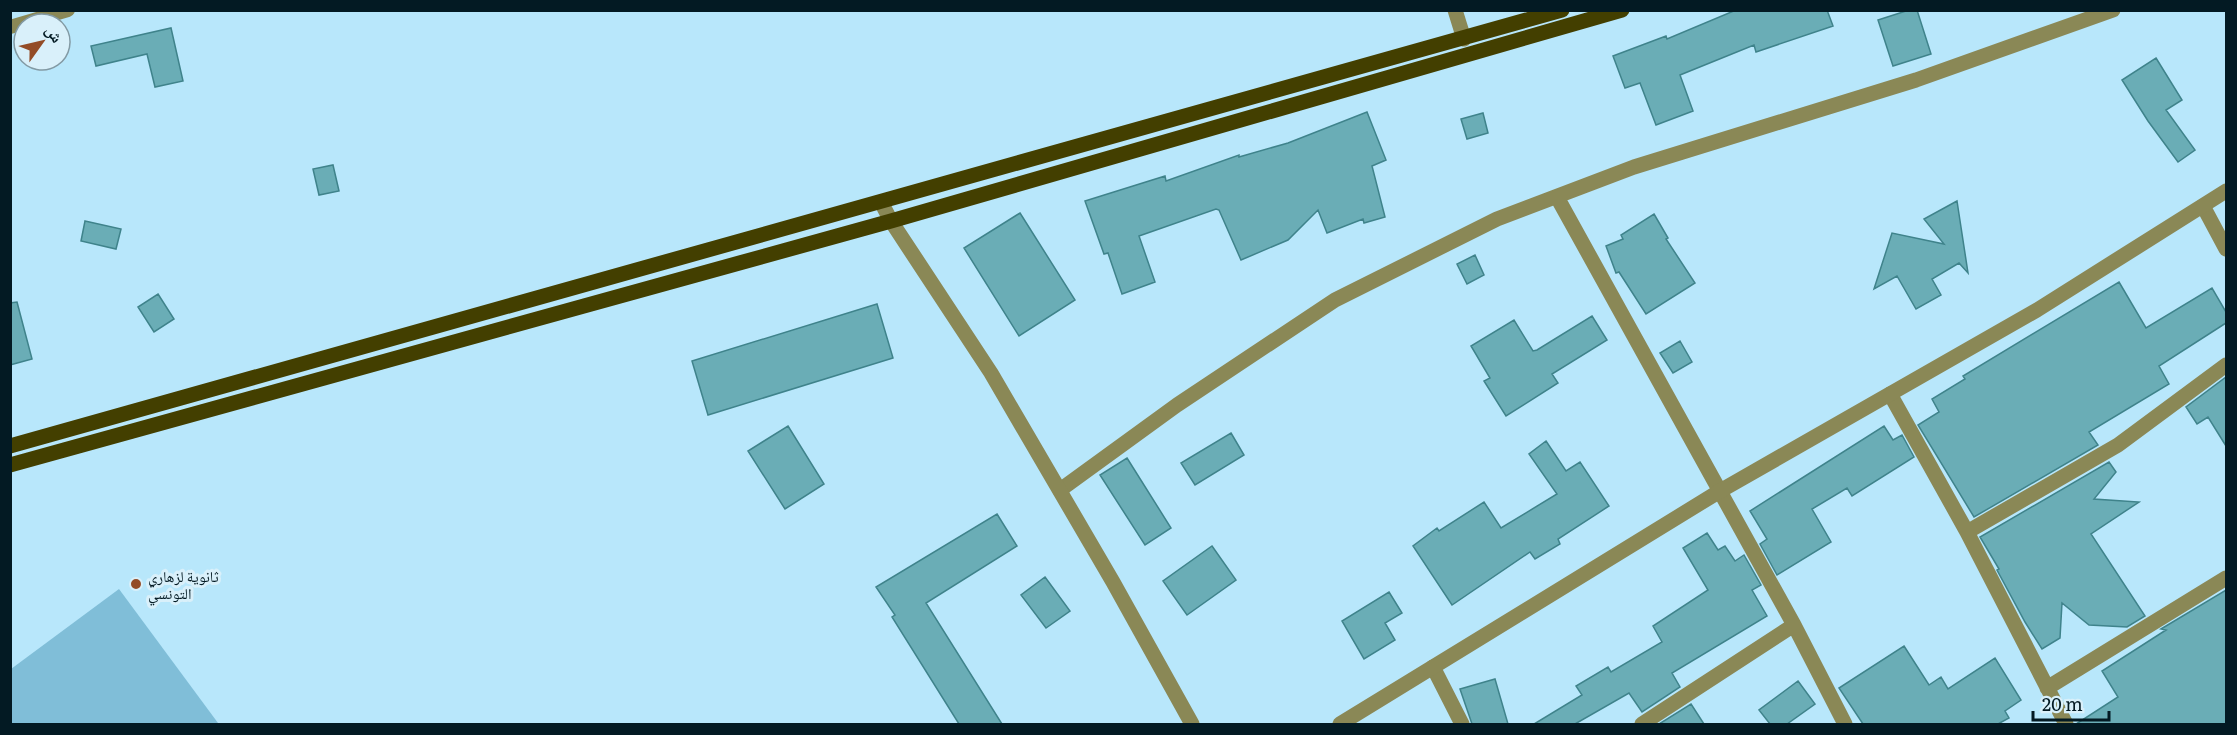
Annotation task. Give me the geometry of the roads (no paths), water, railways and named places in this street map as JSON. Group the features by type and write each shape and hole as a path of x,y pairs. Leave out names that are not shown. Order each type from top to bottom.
{"main road":[{"path":"10,446 1562,10"},
{"path":"10,465 891,220 1622,10"}],"street":[{"path":"1455,10 1464,39"},
{"path":"1060,490 1177,405 1335,300 1497,219 1634,167 1916,80 2113,10"},
{"path":"1340,724 1720,491 2037,310 2226,191"},
{"path":"1557,197 1794,626 1845,724"},
{"path":"882,202 891,220 991,373 1192,724"},
{"path":"2203,206 2226,249"},
{"path":"1967,532 2118,445 2226,365"},
{"path":"1890,394 1967,532 2066,724"},
{"path":"2047,688 2226,578"},
{"path":"1642,724 1794,626"},
{"path":"1433,667 1462,724"}],"lane":[{"path":"10,27 68,10"}],"place":[{"name":"ثانوية لزهاري التونسي","path":"136,584"}]}
